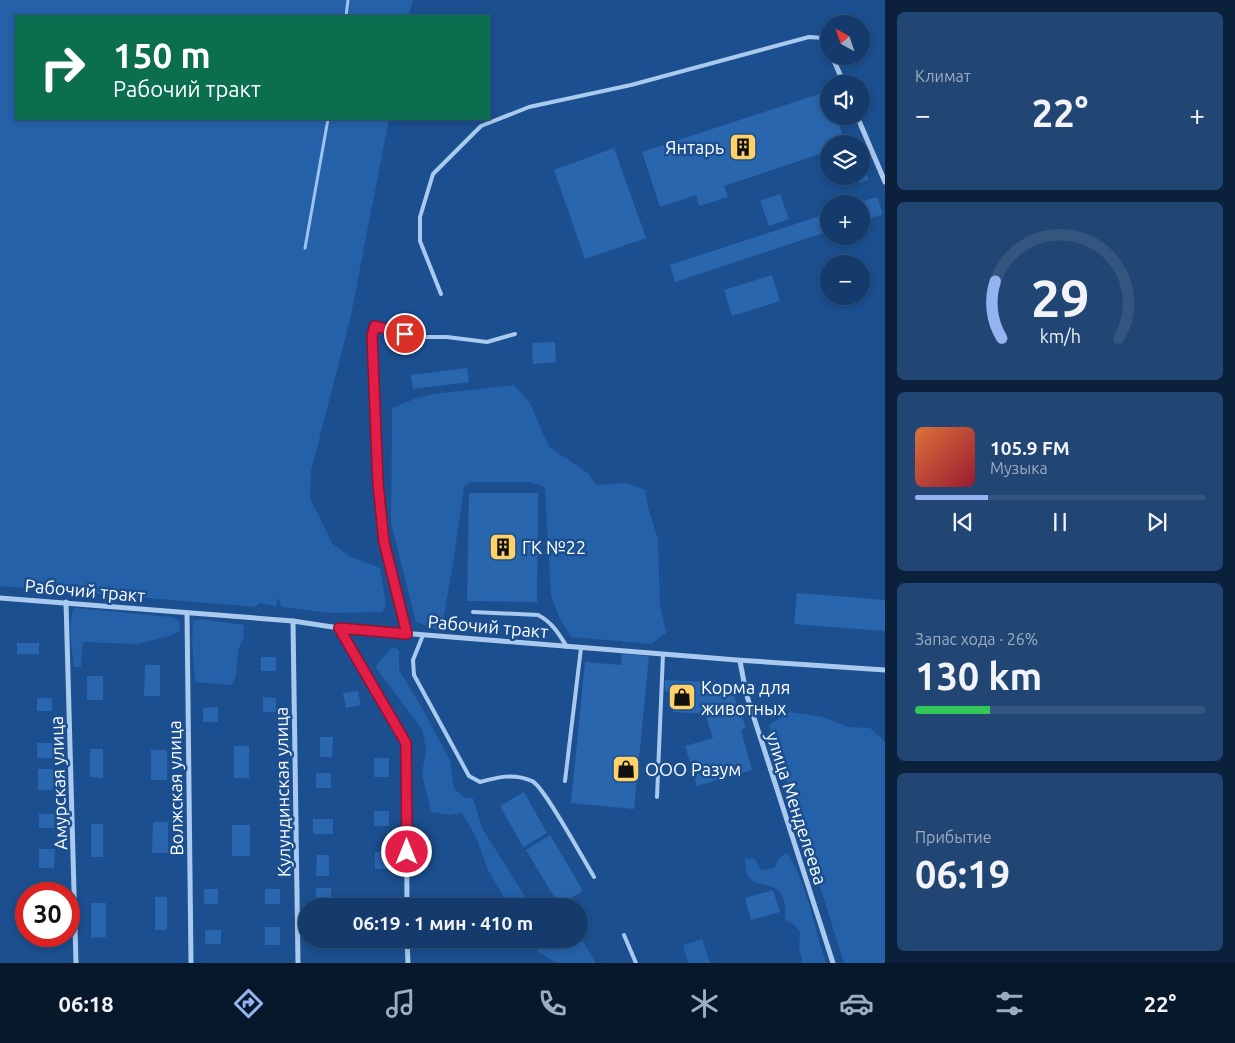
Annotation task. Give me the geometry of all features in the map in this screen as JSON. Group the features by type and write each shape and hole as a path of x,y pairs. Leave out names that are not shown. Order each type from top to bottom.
{"street":[{"path":"861,125 885,182"},
{"name":"Рабочий тракт","path":"0,598 293,621 339,628 407,634 885,670"},
{"name":"Амурская улица","path":"66,602 76,963"},
{"name":"Волжская улица","path":"187,613 191,963"},
{"name":"Кулундинская улица","path":"293,621 298,963"},
{"path":"339,628 406,743 407,898"},
{"name":"улица Менделеева","path":"740,660 746,693 833,963"},
{"path":"408,948 408,963"}],"lane":[{"path":"441,294 420,241 420,217 433,174 481,126 529,107 631,85 809,38 820,38"},
{"path":"407,634 384,542 378,484 372,335 375,326 415,337 447,337 487,342 515,334"},
{"path":"473,612 538,615 546,619 556,630 567,647"},
{"path":"423,635 413,660 414,675 469,776 480,782 502,776 519,776 534,781 548,799 594,877"},
{"path":"565,781 580,648"},
{"path":"657,797 663,654"},
{"path":"624,935 636,963"}],"shaded area":[{"path":"0,0 413,0 409,15 15,15 15,120 389,120 350,320 311,471 310,498 332,543 349,556 380,568 386,605 382,612 330,613 282,607 278,598 276,606 259,603 256,607 0,586"},
{"path":"514,385 530,403 549,447 588,473 597,485 627,483 645,490 658,539 660,604 666,633 651,644 571,637 560,619 551,596 545,487 530,482 471,482 464,487 442,626 438,630 416,622 391,523 392,408 414,399 434,394"},
{"path":"75,608 171,617 179,620 180,631 170,636 136,644 83,642 81,667 74,667 70,628 72,613"},
{"path":"201,619 244,625 243,639 238,650 236,676 231,685 195,682 192,641 193,621"},
{"path":"393,647 399,650 399,670 450,760 454,788 464,798 473,798 482,828 526,898 504,898 488,870 476,837 462,813 449,815 431,812 422,774 426,749 422,729 376,668 377,664"},
{"path":"790,712 822,717 849,727 870,728 885,742 885,963 844,963 769,725"},
{"path":"787,853 805,892 826,963 803,963 799,949 800,932 794,925 785,920 785,905 782,896 771,886 751,880 747,874 745,858 755,859 761,870 774,868 780,857"},
{"path":"702,939 710,963 688,963 683,945"},
{"path":"535,948 587,948 596,963 557,963 538,952"}],"building":[{"name":"Янтарь","path":"820,94 820,125 839,125 843,135 820,135 820,154 724,186 728,197 699,206 696,195 660,207 642,152"},
{"path":"614,148 646,238 585,259 554,170"},
{"path":"780,194 789,219 769,226 760,201"},
{"path":"877,197 883,214 870,218 870,199"},
{"path":"820,216 820,234 675,282 670,265"},
{"path":"772,275 780,301 732,316 724,290"},
{"path":"555,342 556,362 533,364 532,343"},
{"path":"467,368 469,382 413,389 411,375"},
{"name":"ГК №22","path":"469,493 538,493 537,602 467,601"},
{"path":"797,593 885,600 885,631 794,624"},
{"path":"17,643 39,643 39,654 17,654"},
{"path":"622,654 649,656 634,809 571,803 585,662 621,665"},
{"path":"261,657 276,657 276,671 261,671"},
{"path":"145,665 160,665 160,696 144,696"},
{"path":"87,676 103,676 103,700 87,700"},
{"path":"665,680 729,683 746,728 741,730 752,770 697,786 685,746 713,738 705,714 673,712 674,692 665,691"},
{"path":"358,691 361,705 346,708 343,693"},
{"path":"263,697 276,698 276,712 263,712"},
{"path":"37,698 52,698 52,711 37,711"},
{"path":"218,707 218,722 203,722 203,708"},
{"path":"320,737 333,737 332,757 320,757"},
{"path":"37,743 53,743 53,758 37,758"},
{"path":"234,746 249,746 249,778 234,778"},
{"path":"90,749 103,749 103,778 90,777"},
{"path":"151,750 167,750 167,780 151,780"},
{"path":"374,758 389,758 389,777 374,777"},
{"path":"38,769 53,769 53,790 38,790"},
{"path":"316,773 331,773 331,788 316,788"},
{"path":"524,792 547,833 523,847 500,806"},
{"path":"374,811 389,811 389,826 374,826"},
{"path":"39,814 54,814 54,828 39,828"},
{"path":"313,819 333,819 333,834 313,834"},
{"path":"153,822 168,822 168,853 152,853"},
{"path":"91,824 103,824 103,857 91,857"},
{"path":"232,825 250,825 250,856 232,856"},
{"path":"550,835 583,891 571,898 555,898 526,850"},
{"path":"39,849 55,849 54,868 39,868"},
{"path":"375,852 390,852 390,869 375,869"},
{"path":"317,855 329,855 329,876 316,876"},
{"path":"316,888 331,888 331,898 316,898"},
{"path":"204,889 218,889 218,904 204,904"},
{"path":"265,889 280,889 280,904 265,904"},
{"path":"773,890 780,912 751,920 745,898"},
{"path":"155,897 167,897 167,930 155,930"},
{"path":"91,903 106,903 106,937 91,938"},
{"path":"265,927 280,927 280,945 265,945"},
{"path":"205,930 221,930 221,944 205,944"}],"waterway":[{"path":"346,15 348,0"},
{"path":"305,248 328,120"}],"place":[{"name":"Янтарь","path":"743,147"},
{"name":"ГК №22","path":"503,547"},
{"name":"Корма для животных","path":"682,697"},
{"name":"ООО Разум","path":"626,769"}],"route":[{"path":"405,334 375,326 372,335 378,484 384,542 407,634 339,628 406,743 407,852"}]}
